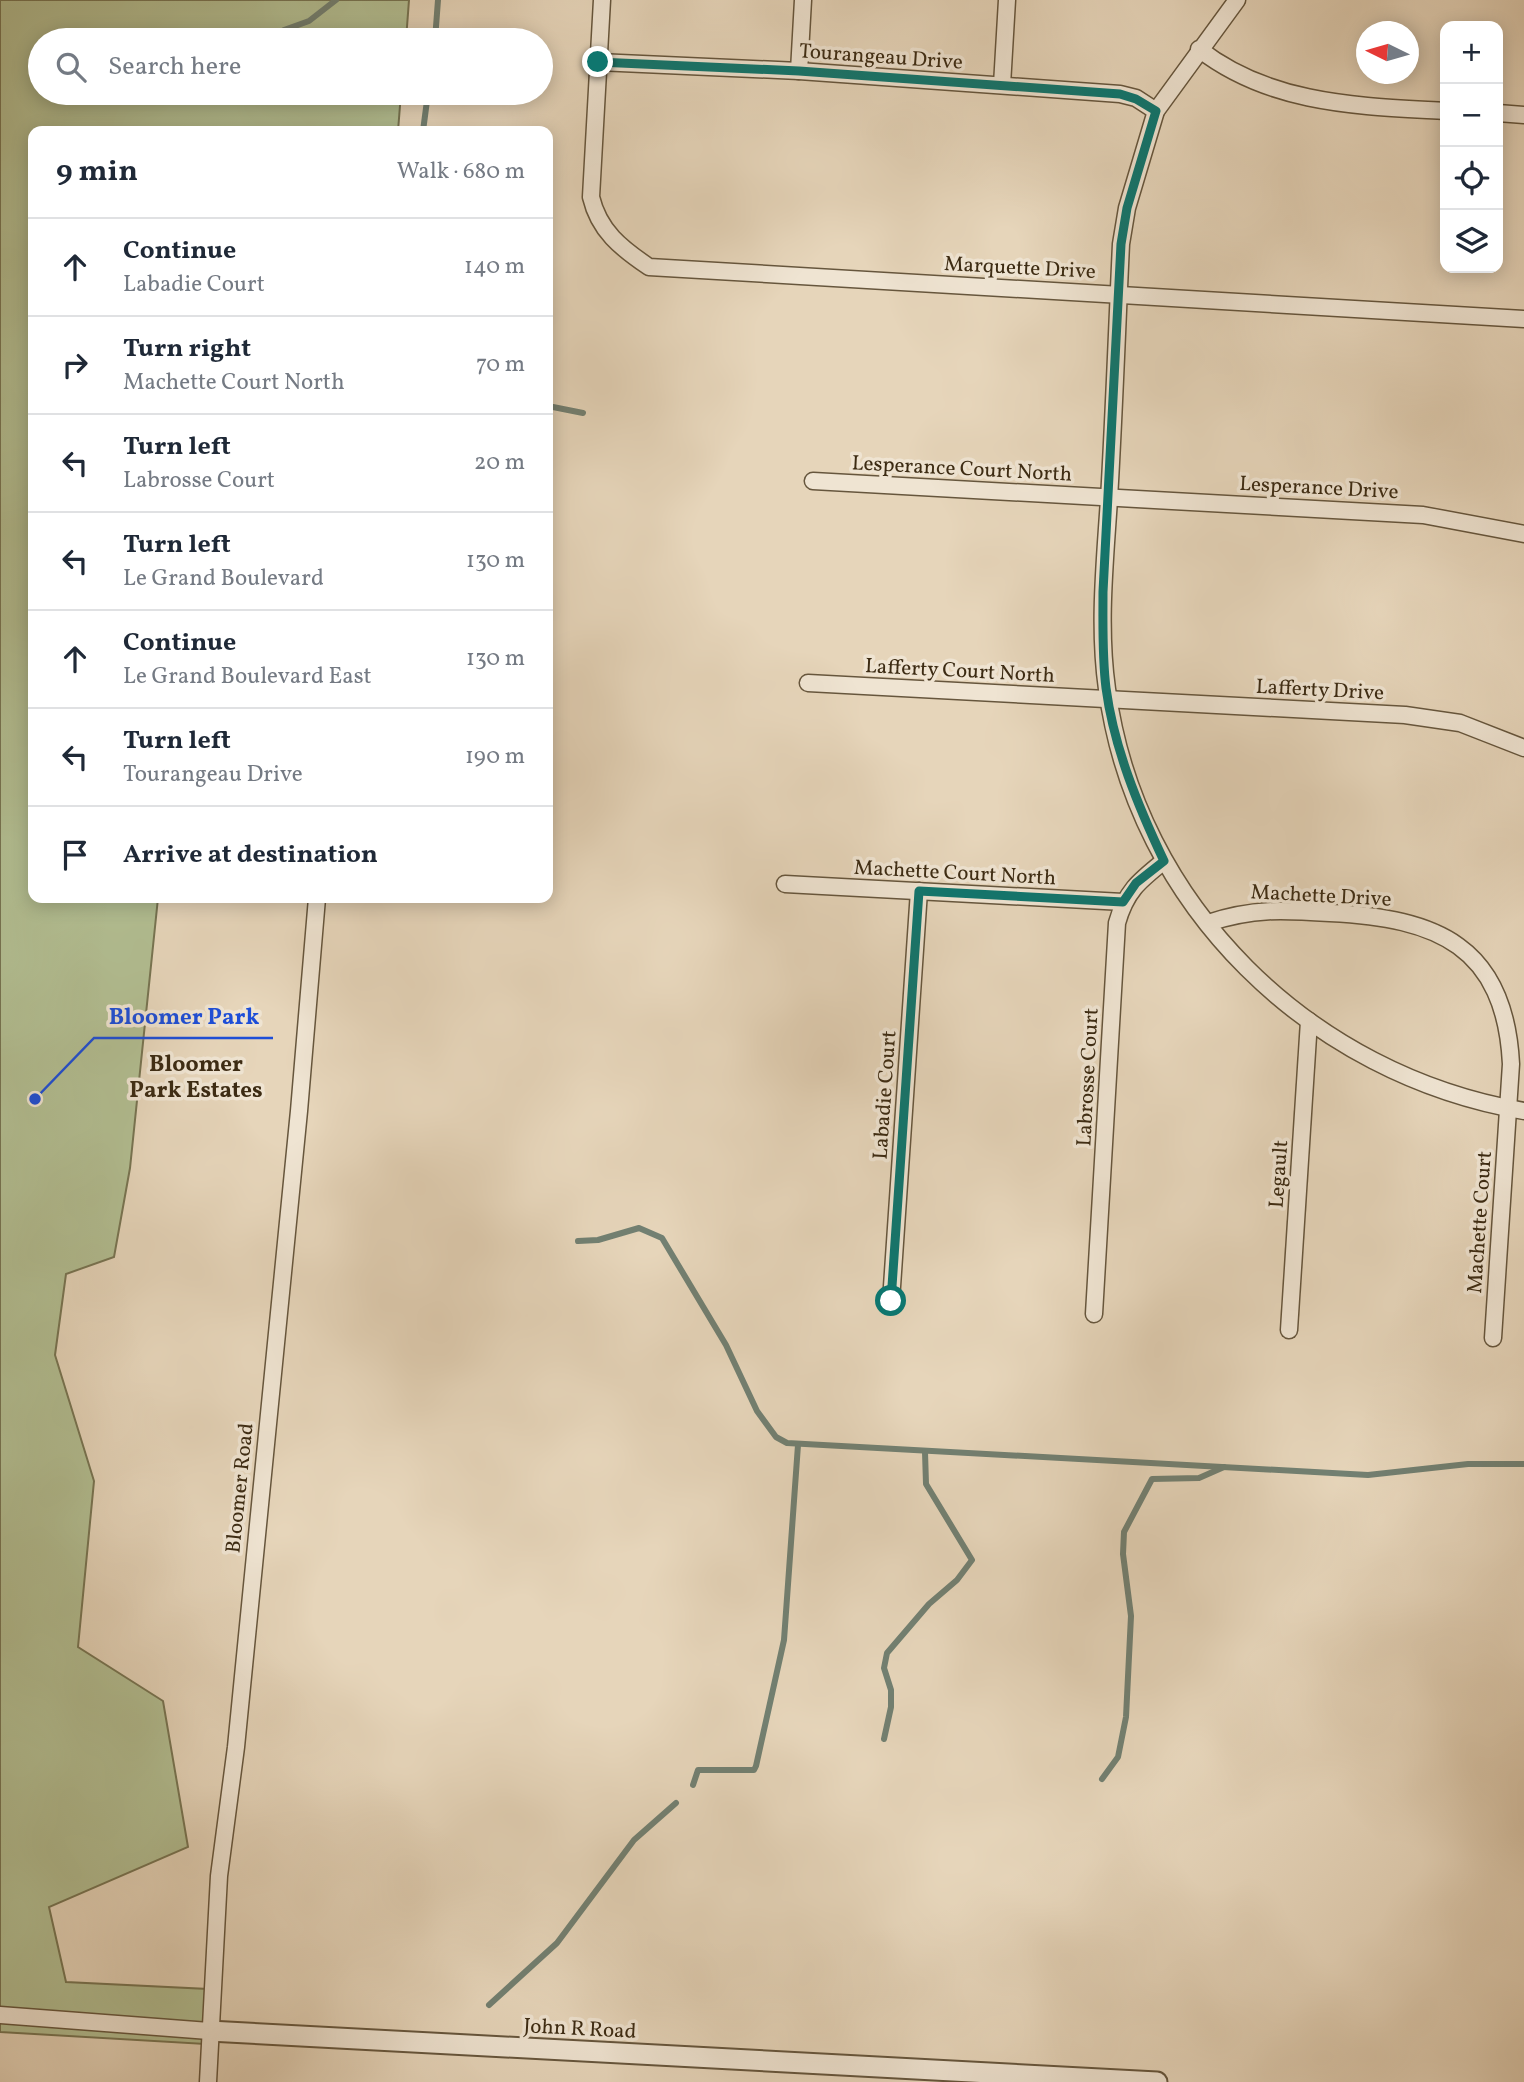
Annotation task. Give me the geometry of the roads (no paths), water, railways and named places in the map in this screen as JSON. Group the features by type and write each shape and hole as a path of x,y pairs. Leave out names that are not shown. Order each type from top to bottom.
{"street":[{"path":"598,62 602,0"},
{"path":"799,71 803,0"},
{"path":"1002,85 1007,0"},
{"path":"1237,0 1156,111 1127,208 1121,244 1103,592 1103,647 1109,700 1131,786 1171,877 1256,979 1334,1040 1377,1065 1480,1104 1524,1111"},
{"path":"1199,49 1245,78 1319,102 1440,111"},
{"name":"Tourangeau Drive","path":"598,62 799,71 1120,94 1136,99 1156,111"},
{"name":"Marquette Drive","path":"598,62 591,197 596,218 621,248 649,267 1524,319"},
{"path":"1503,113 1524,115"},
{"name":"Lesperance Court North","path":"813,481 1109,497"},
{"name":"Lesperance Drive","path":"1109,497 1423,515 1524,534"},
{"name":"Lafferty Court North","path":"808,683 1109,700"},
{"name":"Lafferty Drive","path":"1109,700 1405,715 1460,723 1524,748"},
{"path":"1123,902 1136,883 1164,861"},
{"name":"Machette Court North","path":"785,884 1123,902"},
{"name":"Labadie Court","path":"891,1301 919,891"},
{"name":"Labrosse Court","path":"1094,1314 1114,955 1123,902"},
{"name":"Bloomer Road","path":"208,2082 219,1876 236,1747 299,1111 317,903"},
{"name":"Machette Drive","path":"1208,923 1241,912 1278,910 1378,915 1443,934 1470,956 1494,983 1510,1037 1507,1108"},
{"name":"Legault","path":"1289,1330 1309,1021"},
{"name":"Machette Court","path":"1493,1338 1507,1108"},
{"name":"John R Road","path":"0,2015 209,2031 1157,2082"}],"waterway":[{"path":"290,28 309,21 336,0"},
{"path":"436,28 438,0"},
{"path":"424,126 426,105"},
{"path":"553,407 583,413"},
{"path":"578,1241 598,1240 639,1228 662,1238 726,1345 757,1411 776,1437 787,1443 1368,1475 1468,1464 1524,1464"},
{"path":"693,1785 698,1770 754,1770 756,1766 784,1640 798,1445"},
{"path":"884,1739 891,1707 891,1690 884,1668 887,1653 929,1604 957,1580 972,1560 926,1484 925,1452"},
{"path":"1102,1779 1118,1757 1126,1717 1131,1616 1123,1554 1124,1532 1152,1479 1199,1478 1224,1467"},
{"path":"489,2005 557,1943 634,1840 676,1803"}],"place":[{"name":"Bloomer Park","path":"35,1099"}],"district":[{"name":"Bloomer Park Estates","path":"196,1076"}]}
